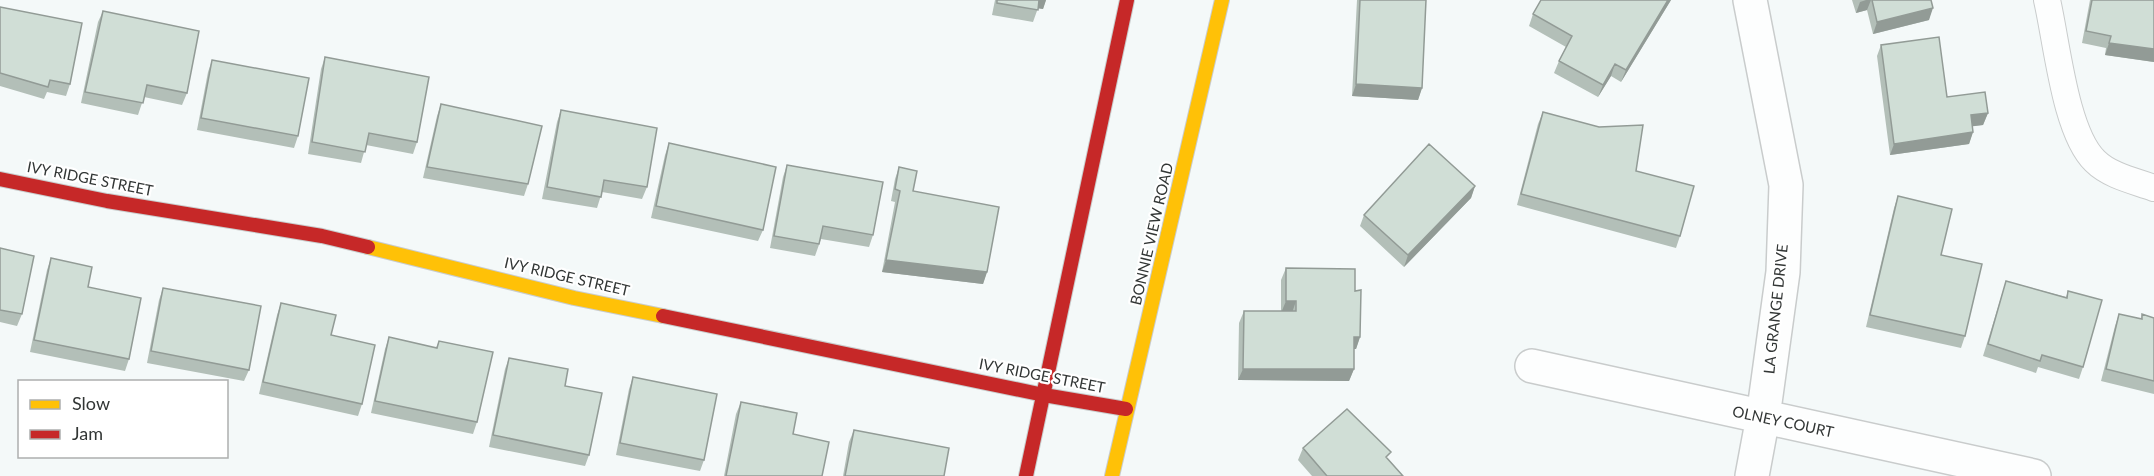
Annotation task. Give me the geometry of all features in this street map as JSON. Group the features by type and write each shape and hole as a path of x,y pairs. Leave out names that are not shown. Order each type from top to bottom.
{"street":[{"path":"1026,476 1127,0"},
{"name":"BONNIE VIEW ROAD","path":"1112,476 1222,0"},
{"name":"LA GRANGE DRIVE","path":"1750,0 1786,185 1783,272 1763,417 1752,476"},
{"name":"IVY RIDGE STREET","path":"0,178 107,201 322,236 574,297 1044,395 1126,409"},
{"name":"OLNEY COURT","path":"1532,366 2034,476"}],"lane":[{"path":"2047,0 2070,112 2080,142 2096,162 2117,174 2154,188"}],"building":[{"path":"997,0 1039,0 1038,10 997,3"},
{"path":"1360,0 1426,0 1422,88 1356,84"},
{"path":"1541,0 1668,0 1626,70 1615,64 1603,85 1559,61 1572,36 1533,14"},
{"path":"1872,0 1931,0 1933,8 1877,22"},
{"path":"2092,0 2154,0 2154,49 2109,43 2111,36 2086,31"},
{"path":"0,7 82,23 70,84 50,80 48,87 0,73"},
{"path":"103,11 199,31 187,93 147,85 143,103 85,92"},
{"path":"1939,37 1947,97 1985,92 1988,113 1971,115 1973,132 1894,144 1881,45"},
{"path":"325,57 429,77 417,142 369,133 365,152 312,142"},
{"path":"212,60 309,78 298,136 201,118"},
{"path":"441,104 542,126 528,184 427,167"},
{"path":"561,110 657,128 647,187 604,180 601,197 547,187"},
{"path":"1543,112 1599,127 1643,125 1636,171 1694,186 1680,236 1521,194"},
{"path":"669,143 776,167 763,230 656,206"},
{"path":"1429,144 1475,186 1408,255 1364,215"},
{"path":"787,165 883,182 873,235 823,226 819,244 774,236"},
{"path":"899,167 917,171 913,191 999,207 987,272 886,260 900,191 895,189"},
{"path":"1898,196 1952,209 1941,255 1982,264 1965,336 1870,315"},
{"path":"0,248 34,256 22,314 0,310"},
{"path":"51,258 92,267 88,287 141,298 129,359 34,340"},
{"path":"1286,268 1355,269 1355,291 1361,290 1360,337 1354,337 1354,369 1243,369 1244,311 1296,311 1296,301 1286,301"},
{"path":"2006,281 2067,298 2068,291 2102,300 2083,367 2042,355 2040,361 1988,344"},
{"path":"163,288 261,306 249,370 151,351"},
{"path":"281,303 336,315 331,335 375,345 362,404 263,382"},
{"path":"2119,314 2142,319 2142,314 2154,318 2154,381 2106,369"},
{"path":"389,337 437,348 439,341 493,352 477,422 375,401"},
{"path":"509,358 568,369 565,386 602,393 589,455 493,435"},
{"path":"633,377 717,394 704,460 620,443"},
{"path":"741,402 797,413 793,434 829,442 822,476 726,476"},
{"path":"1347,409 1391,452 1386,457 1403,476 1327,476 1303,448"},
{"path":"854,430 949,448 944,476 845,476"}],"traffic: slow":[{"path":"1112,476 1222,0"},
{"path":"368,247 574,298 663,316"}],"traffic: jam":[{"path":"1026,476 1127,0"},
{"path":"0,179 107,201 322,236 368,247"},
{"path":"663,316 1044,395 1126,409"}]}
